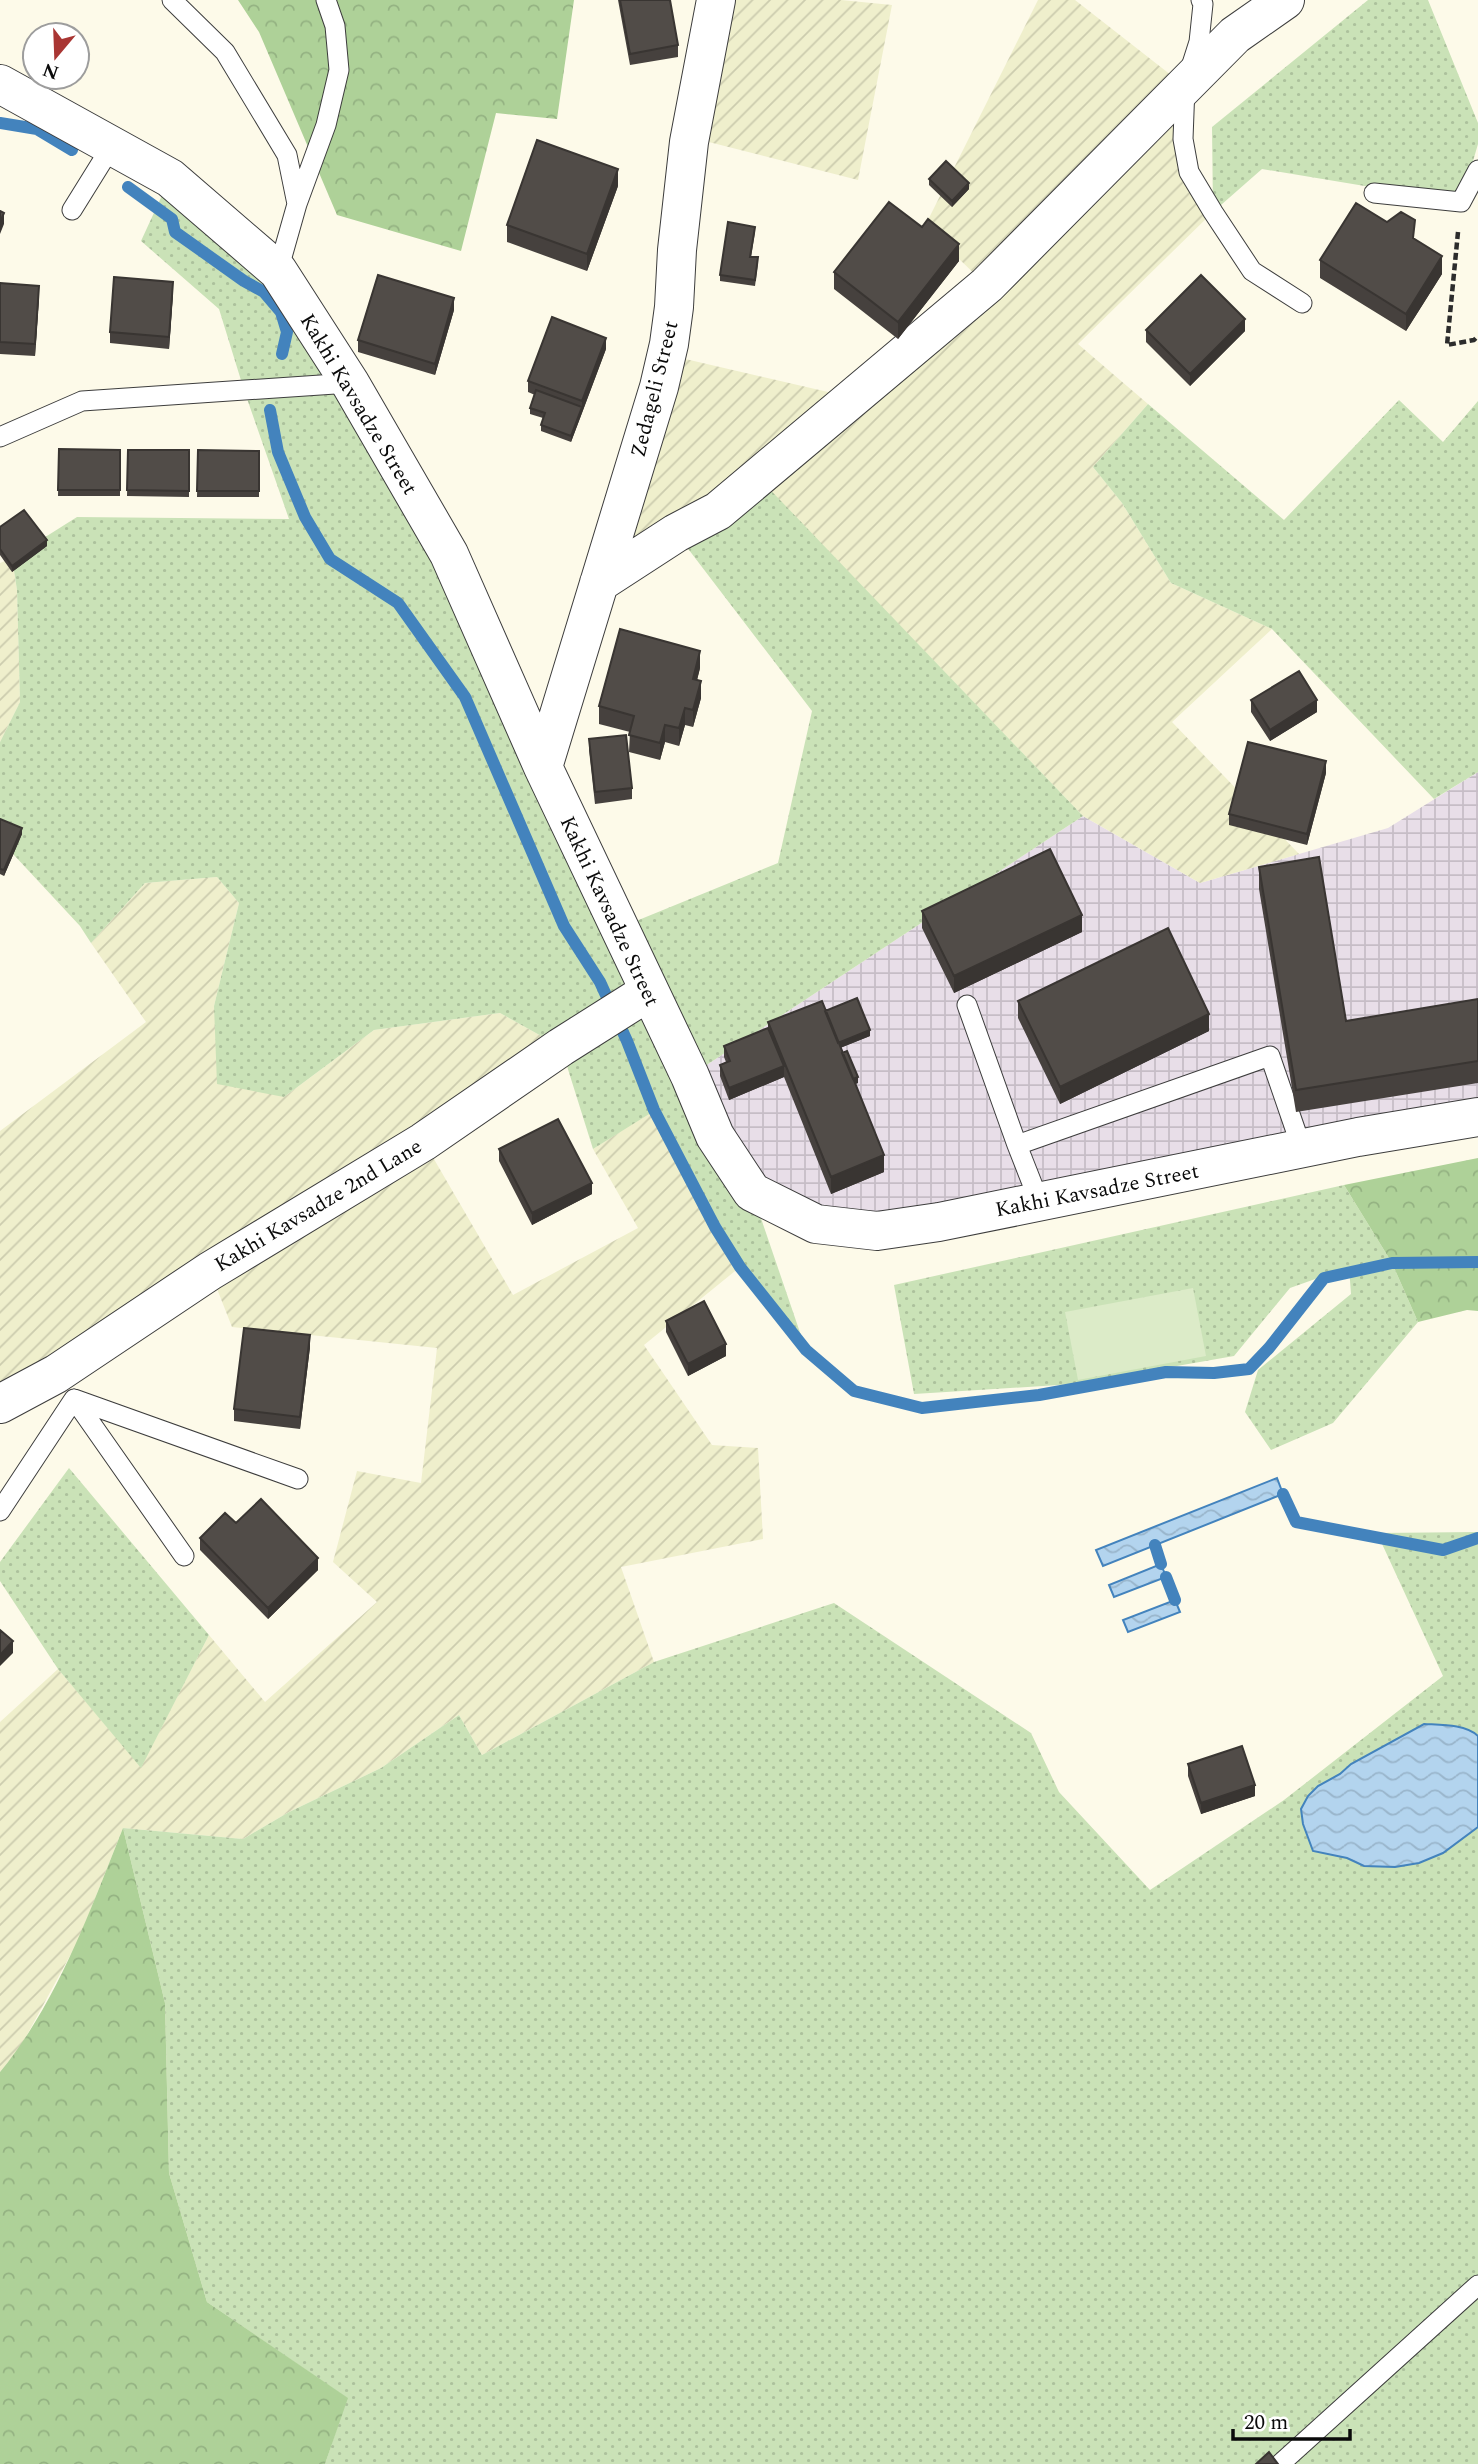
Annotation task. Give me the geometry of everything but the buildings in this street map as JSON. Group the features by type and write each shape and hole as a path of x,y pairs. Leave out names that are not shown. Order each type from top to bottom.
{"street":[{"name":"Zedageli Street","path":"543,768 659,387 668,344 689,142 716,0"},
{"path":"599,583 676,533 718,511 987,285 1235,35 1285,0"},
{"name":"Kakhi Kavsadze Street","path":"0,84 113,144 170,178 278,271 350,383 449,554 640,997 690,1076 715,1136 751,1192 816,1224 877,1230 939,1222 1357,1137 1478,1117"},
{"name":"Kakhi Kavsadze 2nd Lane","path":"0,1404 65,1386 210,1271 423,1142 561,1047 640,997"}],"lane":[{"path":"172,0 225,52 287,155 297,204"},
{"path":"278,271 297,204 326,125 339,70 335,26 326,0"},
{"path":"1201,0 1203,4 1199,41 1185,86 1184,139 1189,172 1252,271 1302,303"},
{"path":"72,210 113,144"},
{"path":"1374,193 1461,202 1478,170"},
{"path":"0,437 82,401 350,383"},
{"path":"967,1005 1039,1201"},
{"path":"1017,1145 1270,1056 1302,1149"},
{"path":"65,1386 298,1479"},
{"path":"0,1511 65,1386"},
{"path":"65,1386 184,1556"},
{"path":"1280,2464 1478,2285"}],"path":[{"path":"1461,202 1447,345 1474,340 1478,336"}],"shaded area":[{"path":"1478,772 1478,1117 816,1224 752,1192 690,1076 1083,816 1200,883 1388,828"}],"green space":[{"path":"238,0 574,0 557,119 496,113 461,251 337,215 259,32"},
{"path":"722,0 841,0 892,5 858,180 697,139"},
{"path":"1038,0 1075,0 1185,86 1183,139 1213,212 1078,344 1148,404 1093,467 1122,503 1171,583 1272,629 1172,722 1299,854 1200,883 1083,816 758,478 611,563 681,358 854,398 986,285 925,226"},
{"path":"1368,0 1428,0 1478,123 1478,144 1461,202 1262,169 1213,212 1212,127"},
{"path":"170,178 221,220 350,383 619,928 778,863 812,711 676,533 758,477 1083,816 690,1076 752,1192 806,1350 740,1267 715,1227 654,1111 593,1149 561,1047 500,1013 374,1030 284,1097 217,1084 214,1006 239,903 217,877 145,883 91,943 80,926 0,840 0,742 20,702 17,590 12,558 77,517 289,519 219,309 141,241"},
{"path":"1399,400 1443,442 1478,401 1478,772 1434,799 1272,629 1171,583 1122,503 1093,467 1148,404 1284,520"},
{"path":"12,558 17,590 20,702 0,742 0,563"},
{"path":"217,877 239,903 214,1006 284,1097 374,1030 500,1013 561,1047 424,1142 513,1295 638,1228 593,1149 654,1110 715,1227 740,1267 644,1345 712,1445 758,1448 763,1539 621,1567 654,1662 482,1755 459,1715 381,1768 289,1812 243,1839 123,1828 79,1939 21,2046 0,2072 0,1722 58,1669 141,1767 209,1635 265,1702 377,1602 333,1562 357,1471 421,1483 437,1348 232,1327 210,1271 0,1404 0,1131 146,1022 91,943 145,883"},
{"path":"1478,1158 1478,1311 1467,1310 1418,1322 1392,1263 1344,1185"},
{"path":"1344,1185 1392,1263 1418,1322 1333,1423 1271,1450 1245,1412 1258,1370 1351,1294 1349,1267 1290,1288 1234,1356 1074,1384 914,1394 894,1285"},
{"path":"1193,1288 1206,1356 1078,1380 1065,1312"},
{"path":"69,1468 209,1635 141,1768 58,1669 0,1581 0,1562"},
{"path":"1478,1532 1478,2464 325,2464 347,2398 207,2302 169,2173 165,2003 123,1828 243,1839 289,1812 381,1768 459,1715 482,1755 654,1662 834,1603 1031,1733 1059,1792 1150,1890 1284,1800 1443,1676 1377,1533"},
{"path":"123,1828 165,2003 169,2173 207,2302 348,2398 325,2464 0,2464 0,2072 39,2016 55,1986 85,1923"}],"water":[{"path":"1277,1478 1283,1494 1103,1566 1096,1550"},
{"path":"1161,1564 1166,1577 1114,1597 1109,1585"},
{"path":"1175,1600 1180,1612 1128,1632 1123,1620"},
{"path":"1424,1724 1460,1727 1478,1736 1478,1827 1443,1853 1419,1863 1395,1867 1364,1866 1347,1858 1313,1851 1303,1824 1301,1809 1308,1796 1351,1764"}],"waterway":[{"path":"0,123 37,129 72,150"},
{"path":"128,187 172,219 175,232 264,292 281,312 287,332 282,354"},
{"path":"270,410 278,452 305,517 330,559 398,603 465,697 564,926 600,982 654,1110 715,1227 740,1267 806,1350 854,1391 922,1408 1039,1395 1166,1372 1214,1373 1249,1369 1324,1278 1392,1263 1478,1262"},
{"path":"1283,1494 1296,1522 1443,1550 1478,1538"},
{"path":"1155,1545 1161,1564"},
{"path":"1166,1577 1175,1600"}]}
